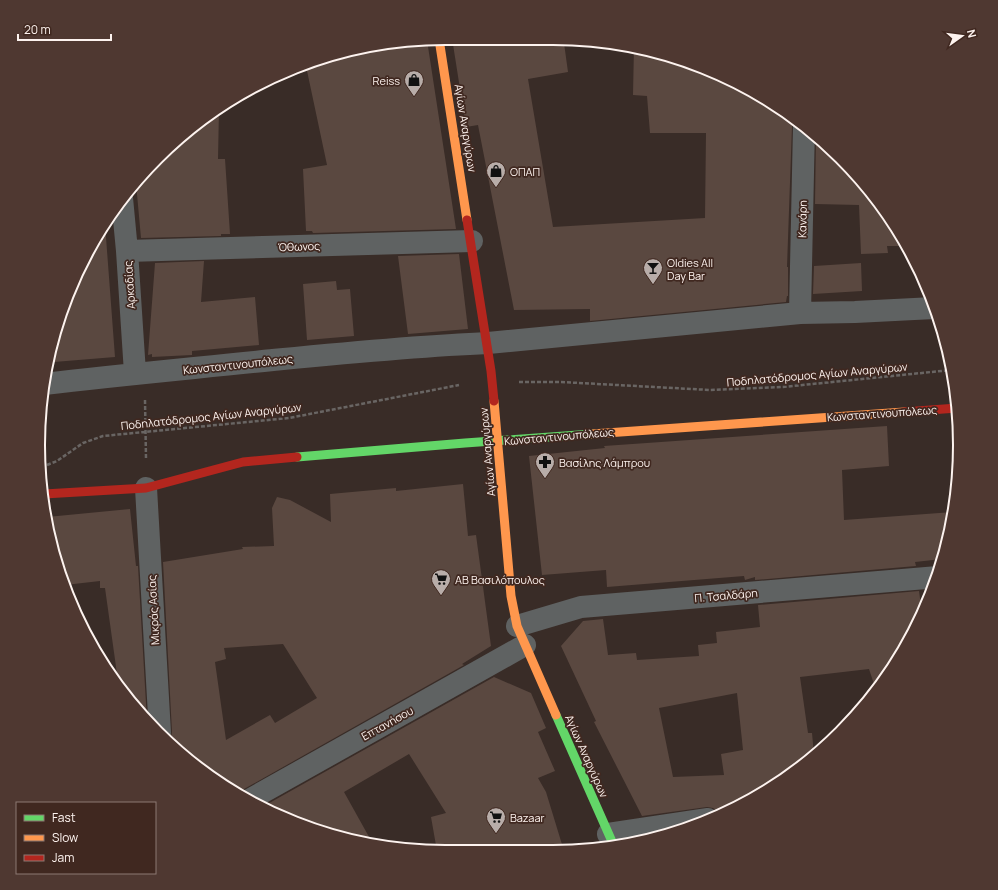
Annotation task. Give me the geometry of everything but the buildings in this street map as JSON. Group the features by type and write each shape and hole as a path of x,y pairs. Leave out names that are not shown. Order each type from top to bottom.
{"street":[{"name":"Αγίων Αναργύρων","path":"440,45 488,343 511,596 521,636 611,840"},
{"name":"Κανάρη","path":"800,313 804,133"},
{"name":"Αρκαδίας","path":"123,208 135,373"},
{"name":"Όθωνος","path":"127,251 472,241"},
{"name":"Κωνσταντινουπόλεως","path":"50,383 135,373 454,344 488,343 800,313 929,308"},
{"name":"Κωνσταντινουπόλεως","path":"48,494 146,488 243,462 457,444 951,408"},
{"name":"Μικράς Ασίας","path":"146,488 160,725"},
{"name":"Π. Τσαλδάρη","path":"521,636 581,607 931,577"},
{"name":"Επτανήσου","path":"255,797 521,636"},
{"path":"611,840 664,829"}],"path":[{"name":"Ποδηλατόδρομος Αγίων Αναργύρων","path":"516,382 561,382 710,390 783,387 946,371"},
{"name":"Ποδηλατόδρομος Αγίων Αναργύρων","path":"46,465 57,461 83,443 92,439 117,434 289,418 459,385"},
{"path":"145,398 146,488"}],"traffic: fast":[{"path":"297,457 592,434"},
{"path":"556,715 612,841"}],"traffic: slow":[{"path":"440,45 467,220"},
{"path":"494,401 511,596 517,626 556,715"},
{"path":"592,434 904,412"}],"traffic: jam":[{"path":"467,220 491,371 494,401"},
{"path":"904,412 951,408"},
{"path":"48,494 146,488 243,462 297,457"}],"place":[{"name":"Reiss","path":"414,97"},
{"name":"ΟΠΑΠ","path":"496,188"},
{"name":"Oldies All Day Bar","path":"653,285"},
{"name":"Βασίλης Λάμπρου","path":"545,479"},
{"name":"ΑΒ Βασιλόπουλος","path":"441,596"},
{"name":"Bazaar","path":"496,834"}]}
